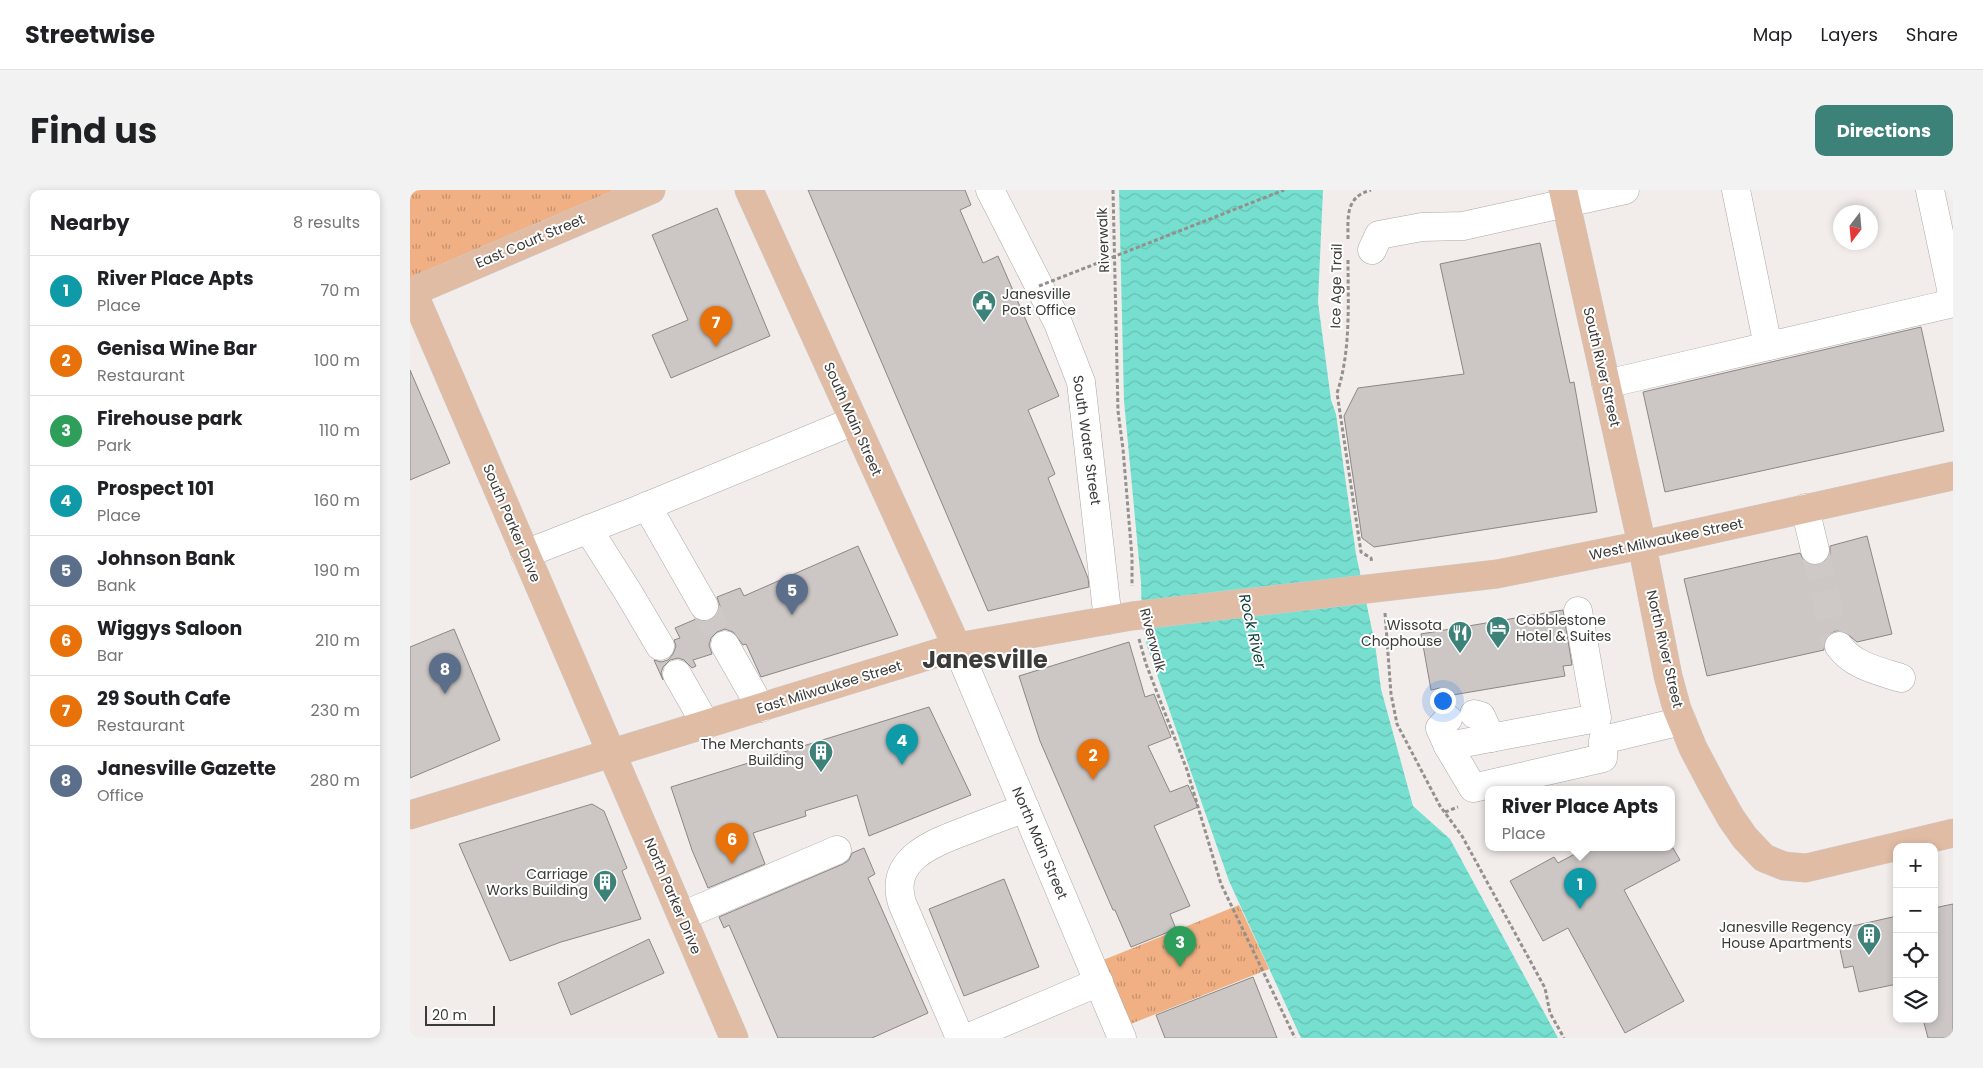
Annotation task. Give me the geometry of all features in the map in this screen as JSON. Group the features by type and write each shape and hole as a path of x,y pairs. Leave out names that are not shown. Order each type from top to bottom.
{"main road":[{"name":"East Court Street","path":"412,292 651,190"},
{"name":"South Main Street","path":"750,190 957,647"},
{"name":"South River Street","path":"1564,197 1642,545"},
{"name":"South Parker Drive","path":"412,292 612,754"},
{"name":"West Milwaukee Street","path":"1377,588 1497,574 1642,545 1953,476"},
{"name":"North River Street","path":"1642,545 1668,676 1682,721 1693,748 1731,818 1764,858 1784,866 1806,868 1953,833"},
{"name":"East Milwaukee Street","path":"410,816 957,647 1127,617 1377,588"},
{"name":"North Parker Drive","path":"612,754 734,1038"}],"street":[{"name":"South Water Street","path":"990,190 1058,323 1081,382 1127,617"},
{"path":"1356,250 1378,236 1422,226 1463,226 1564,197 1625,190"},
{"path":"1736,190 1768,346"},
{"path":"1930,190 1953,298"},
{"path":"1606,384 1953,303"},
{"path":"525,554 854,421"},
{"path":"647,506 704,606"},
{"path":"1804,508 1814,550"},
{"path":"588,530 660,646"},
{"path":"1491,738 1481,716 1461,716 1440,728 1448,746 1473,788 1604,758 1578,611"},
{"path":"725,645 761,708"},
{"path":"1839,646 1854,661 1901,678"},
{"name":"North Main Street","path":"957,647 1122,1038"},
{"path":"677,674 706,725"},
{"path":"1448,746 1491,738 1682,721"},
{"path":"960,1038 902,903 900,882 908,864 929,845 1025,808"},
{"path":"682,916 837,850"},
{"path":"967,1038 1099,982"}],"path":[{"name":"Riverwalk","path":"1113,190 1118,410 1124,449 1132,557 1127,617 1187,770 1221,884 1295,1038"},
{"path":"1039,286 1284,190"},
{"name":"Ice Age Trail","path":"1338,393 1344,372 1348,314 1356,250 1350,205 1356,197 1371,190"}],"green space":[{"path":"410,190 651,190 410,293"},
{"path":"1239,905 1269,969 1118,1029 1091,965"}],"water":[{"name":"Rock River","path":"1119,190 1323,190 1318,302 1331,400 1336,414 1356,554 1375,644 1381,689 1413,806 1450,839 1558,1038 1301,1038 1229,881 1147,646 1142,623 1141,582 1124,401"}],"building":[{"path":"808,190 965,190 971,205 960,210 983,263 998,256 1059,396 1028,410 1055,474 1048,478 1088,578 1089,587 988,611"},
{"path":"717,208 770,336 671,378 652,335 688,320 652,235"},
{"path":"1540,243 1570,383 1574,382 1597,512 1374,547 1362,538 1344,416 1358,388 1464,374 1440,264"},
{"path":"1921,327 1944,431 1665,492 1643,392"},
{"path":"410,370 450,463 410,480"},
{"path":"1867,536 1892,634 1857,642 1845,632 1836,631 1829,634 1825,640 1824,650 1707,676 1684,579 1800,553 1804,561 1810,565 1818,565 1825,562 1830,555 1830,546"},
{"path":"858,546 898,635 761,677 746,644 743,645 733,632 725,629 717,632 711,638 709,645 712,654 693,660 696,666 692,668 684,660 678,658 670,660 663,667 661,673 663,680 654,660 661,662 668,660 673,654 676,646 674,640 680,638 675,628 696,619 703,622 711,620 717,614 720,606 717,597 740,588 744,596"},
{"name":"Cobblestone Hotel & Suites","path":"1563,610 1572,665 1563,666 1565,676 1441,697 1440,688 1431,690 1421,634"},
{"path":"454,629 500,740 410,778 410,647"},
{"path":"1129,642 1145,697 1154,694 1171,737 1148,746 1170,792 1188,785 1198,807 1154,826 1190,906 1170,914 1176,929 1131,947 1115,910 1113,910 1040,741 1019,676"},
{"path":"929,707 971,795 869,836 857,795 805,811 806,816 753,833 765,864 708,888 692,850 671,787"},
{"path":"592,804 604,811 627,868 622,871 641,919 561,942 510,961 459,844"},
{"path":"864,848 875,874 868,878 928,1013 872,1038 778,1038 729,925 724,928 719,917 843,864 849,860 852,853"},
{"path":"1580,851 1675,851 1680,860 1624,890 1684,1001 1625,1033 1568,928 1543,941 1510,881 1554,857 1558,863"},
{"path":"1004,879 1039,967 964,996 929,909"},
{"path":"1953,904 1953,1038 1928,1038 1924,1023 1938,1023 1938,907"},
{"name":"Janesville Regency House Apartments","path":"1893,917 1893,985 1859,992 1853,966 1844,968 1839,945 1847,943 1844,928"},
{"path":"649,939 664,973 571,1015 558,983"},
{"path":"1253,977 1277,1038 1165,1038 1156,1015"}],"tunnel":[{"path":"1815,550 1835,639 1839,646"},
{"path":"704,606 725,645"}],"place":[{"name":"Janesville Post Office","path":"984,323"},
{"name":"29 South Cafe","path":"716,347"},
{"name":"Johnson Bank","path":"792,615"},
{"name":"Cobblestone Hotel & Suites","path":"1498,649"},
{"name":"Wissota Chophouse","path":"1460,654"},
{"name":"Janesville Gazette","path":"445,694"},
{"name":"Prospect 101","path":"902,765"},
{"name":"The Merchants Building","path":"821,773"},
{"name":"Genisa Wine Bar","path":"1093,780"},
{"name":"Wiggys Saloon","path":"732,864"},
{"name":"Carriage Works Building","path":"605,903"},
{"name":"River Place Apts","path":"1580,909"},
{"name":"Janesville Regency House Apartments","path":"1869,956"},
{"name":"Firehouse park","path":"1180,967"}],"district":[{"name":"Janesville","path":"985,659"}]}
